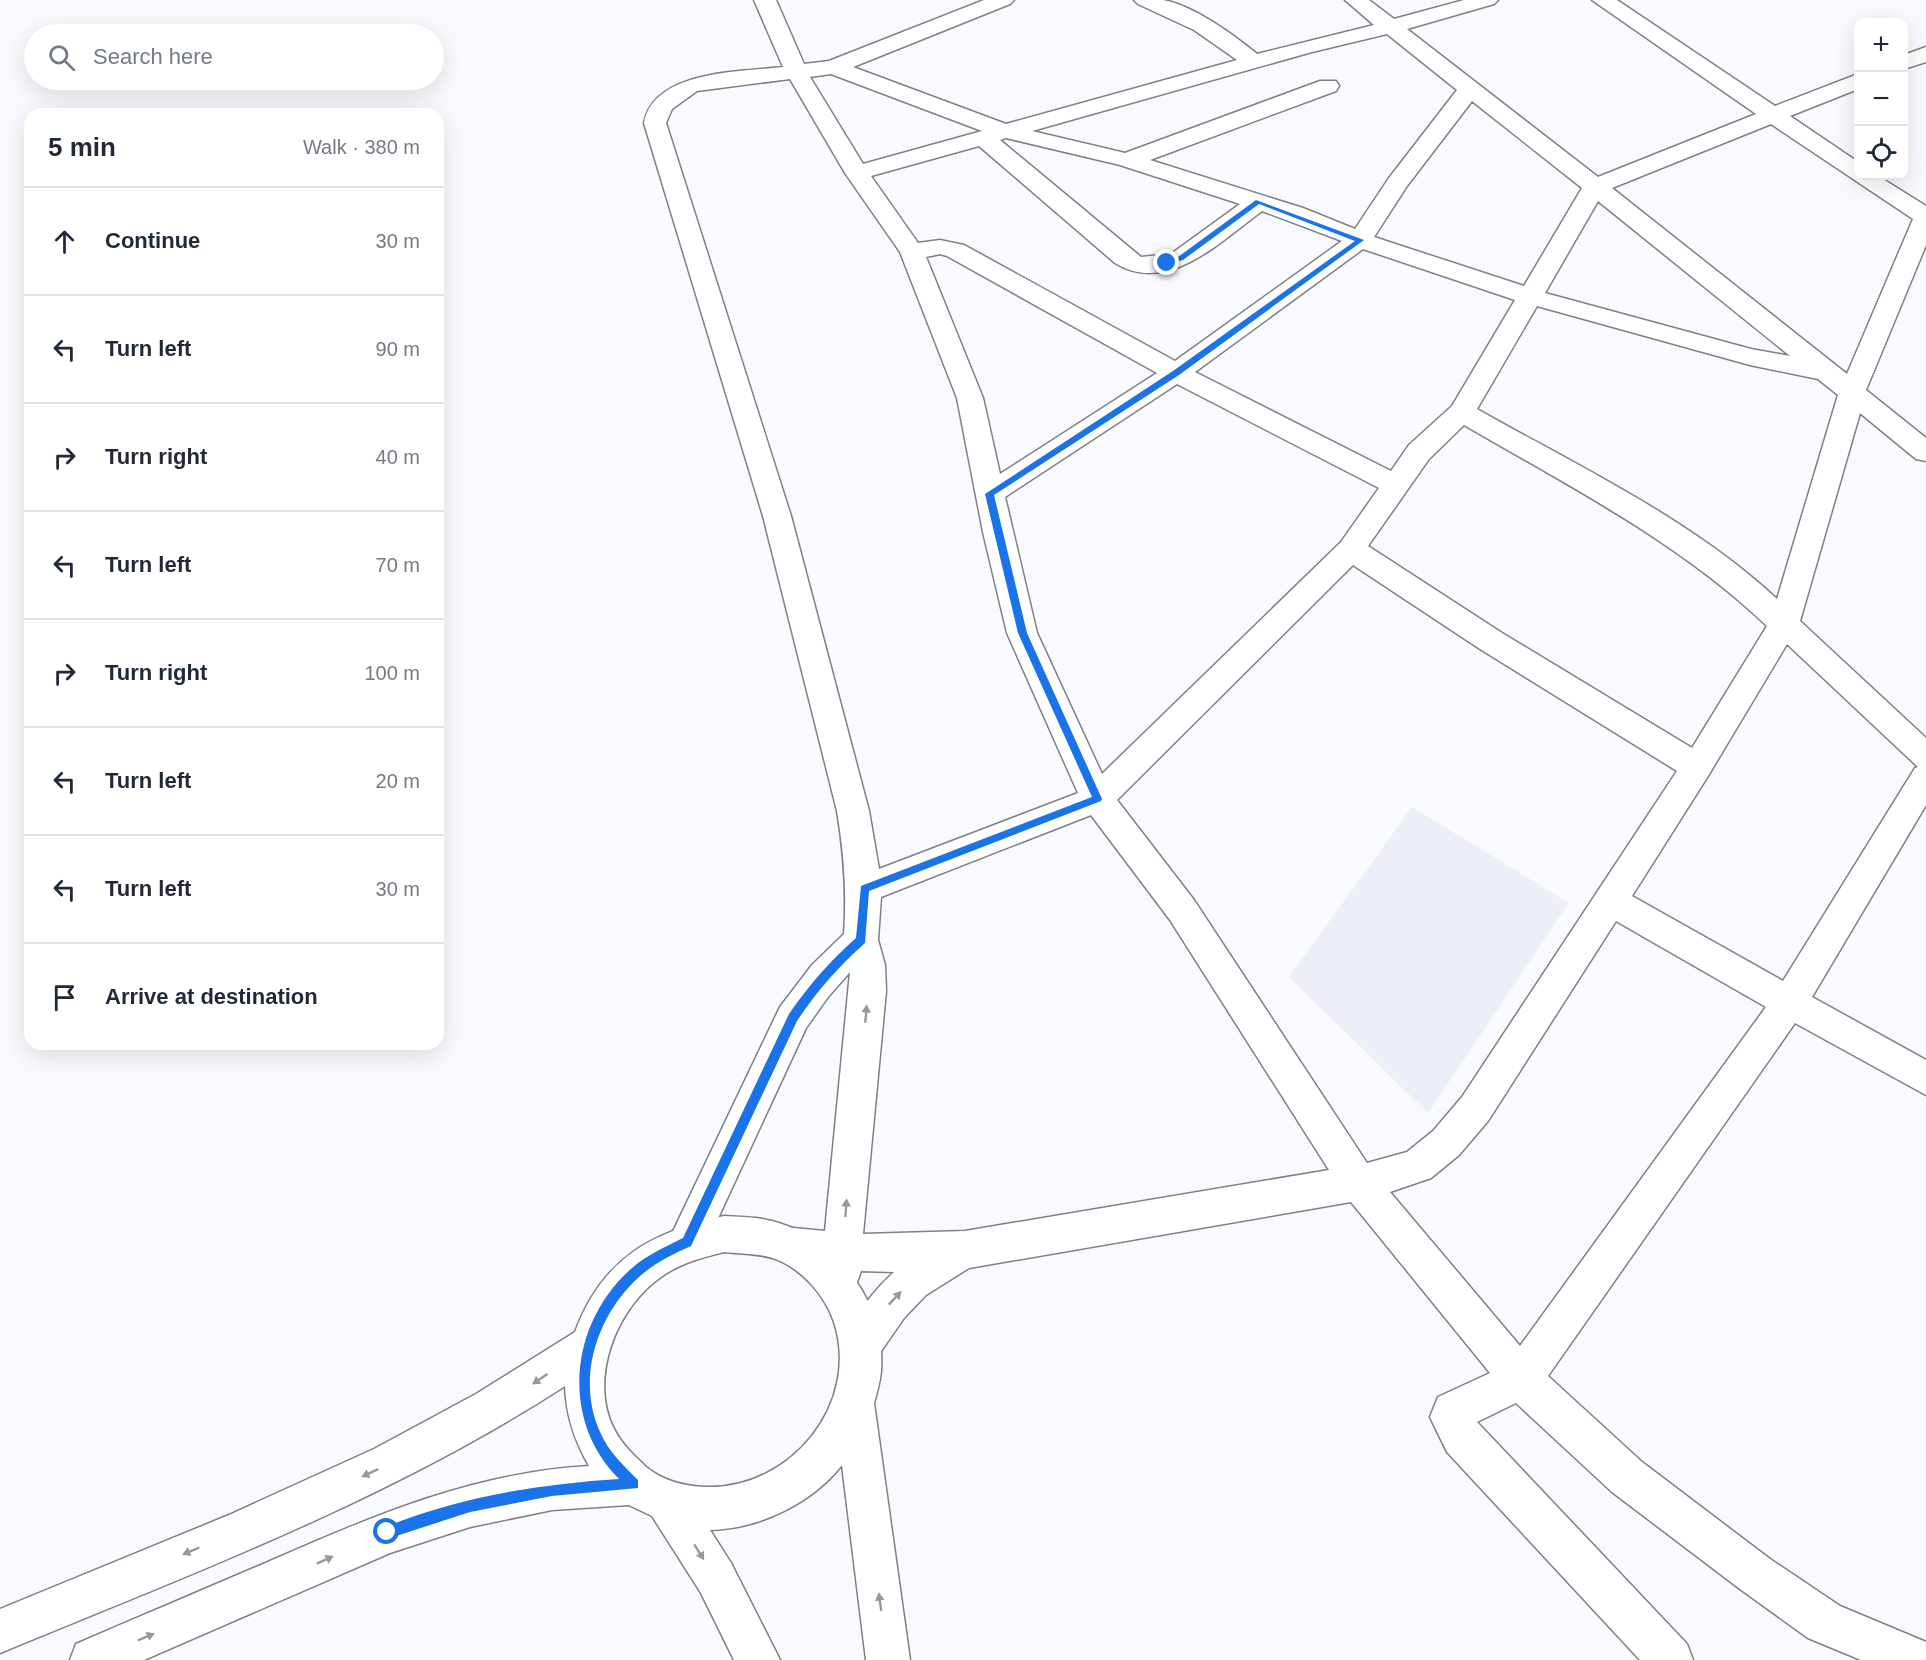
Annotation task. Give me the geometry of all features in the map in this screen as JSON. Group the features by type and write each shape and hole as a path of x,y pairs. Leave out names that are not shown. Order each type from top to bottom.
{"street":[{"path":"765,0 797,73 857,173 912,252 970,398 989,494 1022,633 1097,799 1182,910 1359,1183 1521,1379 1627,1477 1755,1574 1824,1622 1915,1660"},
{"path":"92,1660 387,1532 470,1506 552,1489 650,1493 705,1509 743,1506 779,1492 812,1469 837,1440 855,1406 861,1376 861,1346 841,1270 847,1184 868,991 868,965 861,940 864,889 862,858 855,822 777,516 656,123 657,112 664,104 691,85 832,67 1003,0"},
{"path":"1145,0 1194,19 1227,38 1253,62"},
{"path":"1356,0 1595,186 1822,371 1926,452"},
{"path":"857,173 1253,62 1487,0"},
{"path":"1603,0 1854,169"},
{"path":"1908,61 1926,54"},
{"path":"832,67 994,134 1126,160 1258,202 1360,240 1532,297 1750,357 1822,371"},
{"path":"864,889 1097,799 1220,681 1351,549 1394,484 1419,452 1462,412 1532,297 1595,186 1854,83"},
{"path":"1126,160 1328,86"},
{"path":"989,494 1176,373 1360,240 1397,183 1470,88"},
{"path":"994,134 1124,258 1134,263 1167,263 1180,259 1258,202"},
{"path":"758,1660 716,1578 650,1493 611,1462 595,1436 586,1407 584,1377 589,1346 600,1318 616,1293 636,1272 660,1254 687,1242 724,1234 760,1236 794,1247 819,1264 841,1270 925,1254 965,1250 1359,1183 1418,1166 1446,1143 1475,1109 1697,767 1785,622 1852,393 1926,217 1869,180"},
{"path":"912,252 940,247 955,250 1176,373 1394,484"},
{"path":"1462,412 1656,524 1745,587 1785,622 1926,757"},
{"path":"1351,549 1491,641 1697,767"},
{"path":"1671,1660 1455,1428 1451,1416 1453,1412 1521,1379 1790,1001 1926,777"},
{"path":"1610,901 1926,1078"},
{"path":"687,1242 793,1018 812,989 836,962 861,940"},
{"path":"861,1346 894,1298 939,1262 965,1250"},
{"path":"0,1631 317,1497 390,1463 526,1388 589,1346"},
{"path":"855,1406 888,1660"}],"shaded area":[{"path":"1412,807 1569,903 1428,1113 1289,977"}],"route":[{"path":"387,1532 470,1506 552,1489 633,1484 611,1462 595,1436 586,1407 584,1377 589,1346 600,1318 616,1293 636,1272 660,1254 687,1242 735,1145 793,1018 812,989 836,962 861,940 864,889 1097,799 1022,633 989,494 1176,373 1360,240 1294,213 1258,202 1180,259 1167,263"}]}
